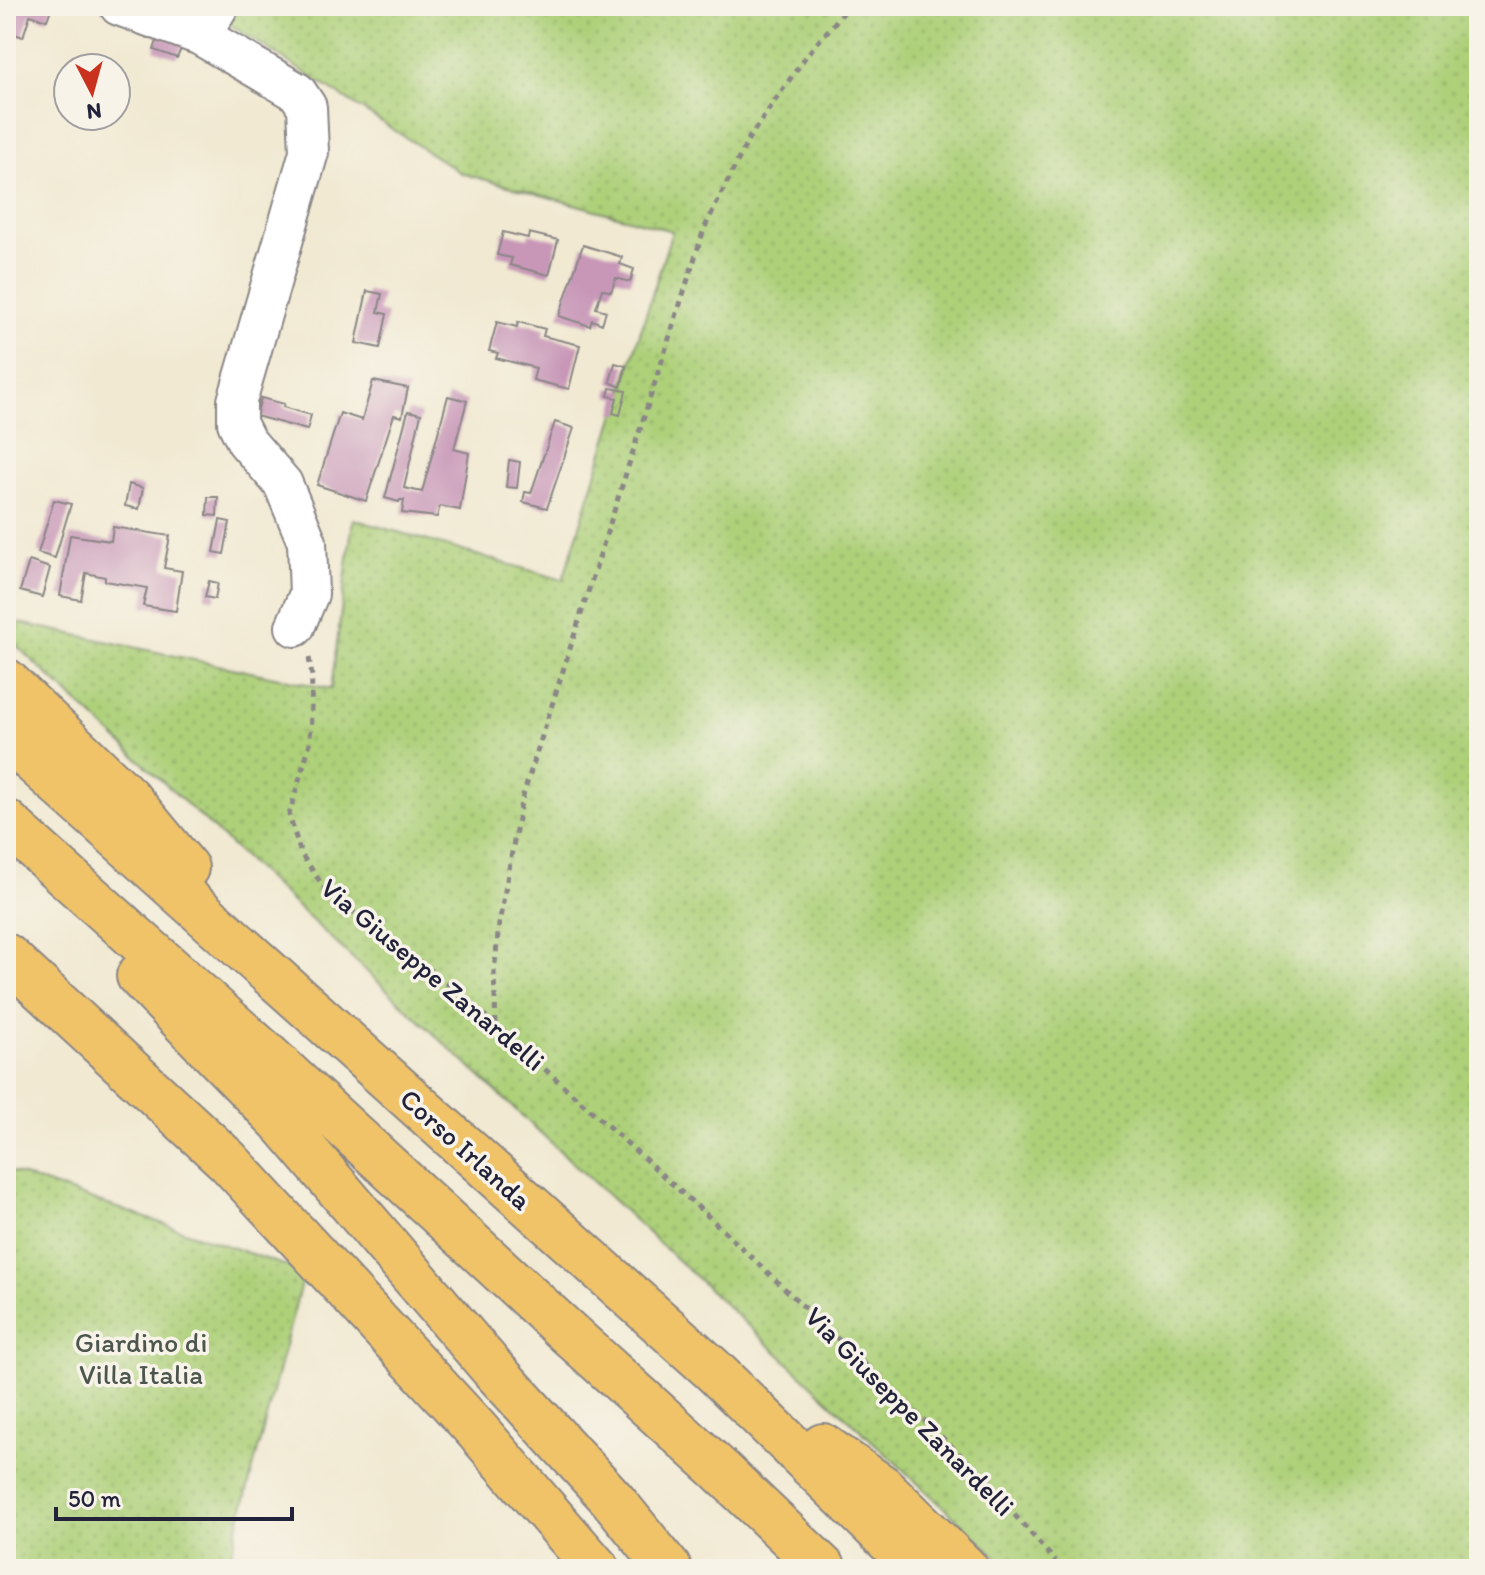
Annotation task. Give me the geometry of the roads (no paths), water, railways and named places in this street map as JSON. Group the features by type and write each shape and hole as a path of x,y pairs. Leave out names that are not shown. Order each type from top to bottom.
{"highway":[{"path":"6,681 128,798 285,986"},
{"name":"Corso Irlanda","path":"6,737 712,1369 918,1569"},
{"path":"18,834 268,1056 824,1569"},
{"path":"18,834 92,928 283,1124 492,1368 612,1499 669,1569"},
{"path":"6,956 228,1161 474,1427 597,1569"},
{"path":"712,1369 882,1487 966,1569"}],"street":[{"path":"119,6 210,21 297,92 307,107 309,152 237,401 237,423 246,441 283,484 307,542 309,594 295,627"}],"park label":[{"name":"Giardino di Villa Italia","path":"141,1358"}]}
